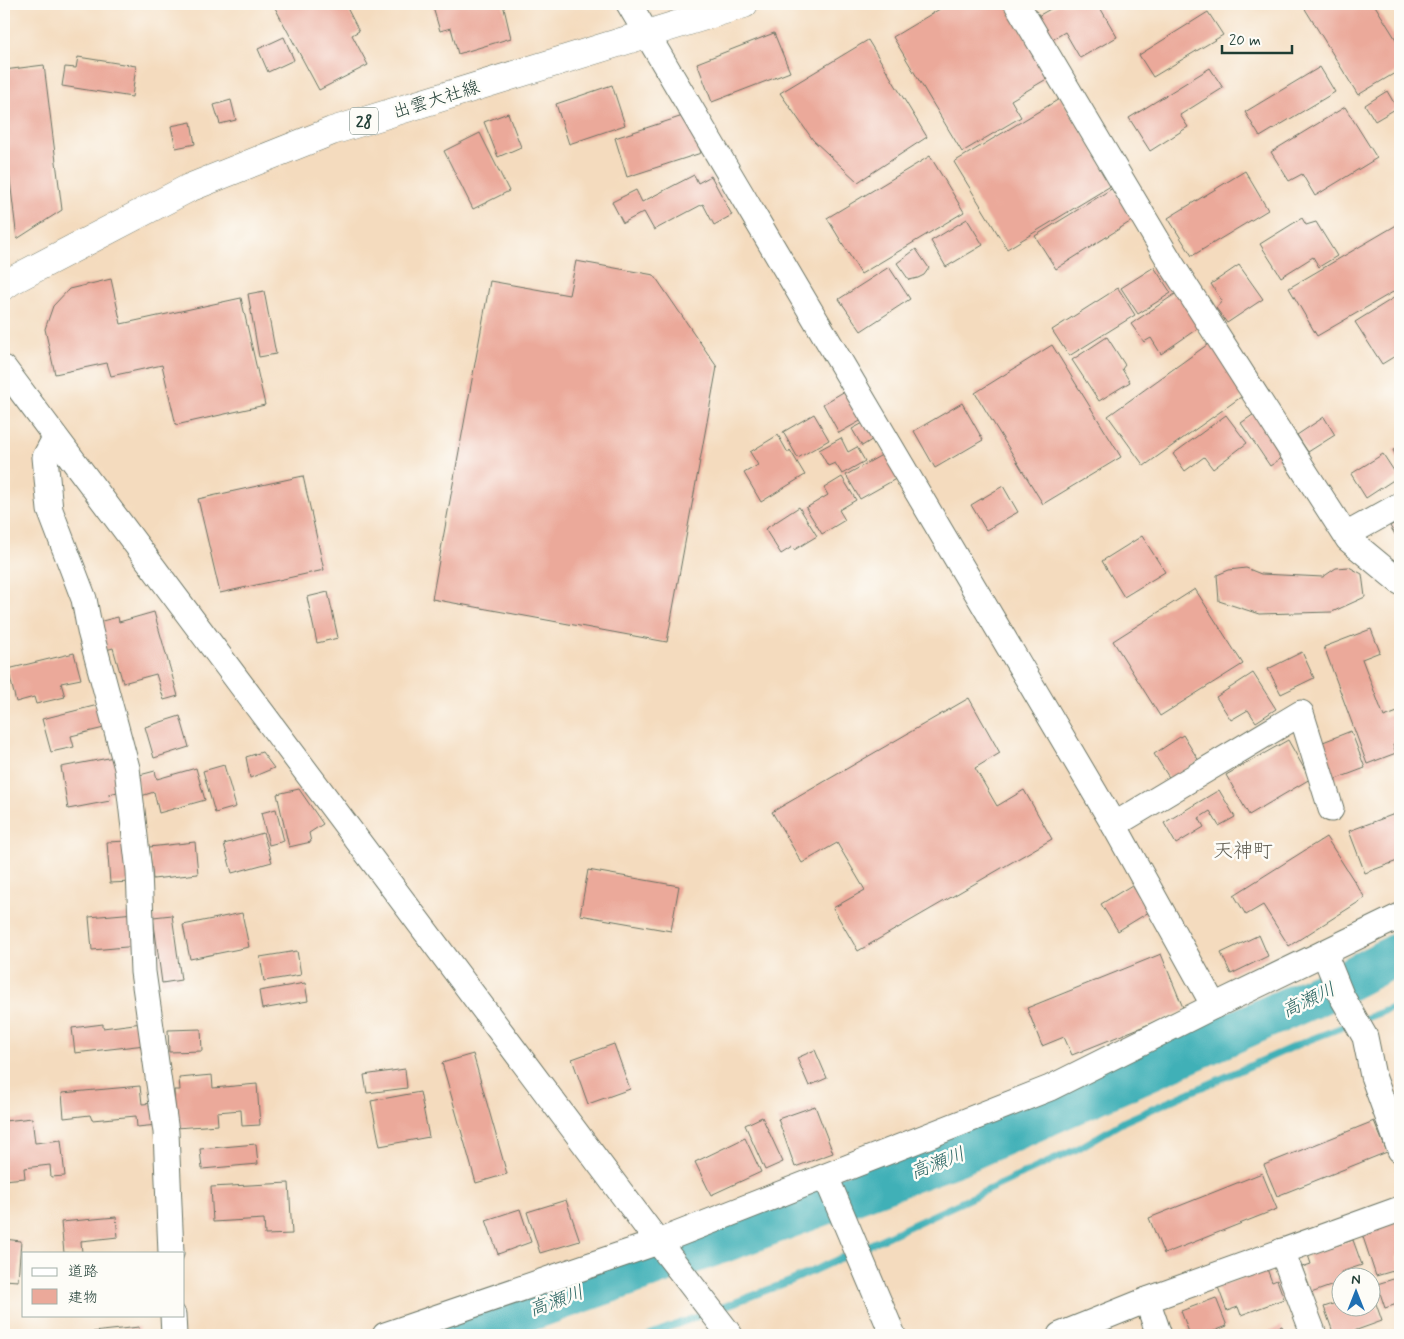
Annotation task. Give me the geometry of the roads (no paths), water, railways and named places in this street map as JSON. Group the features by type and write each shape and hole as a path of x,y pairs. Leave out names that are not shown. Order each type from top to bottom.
{"main road":[{"name":"出雲大社線","path":"4,286 189,188 323,134 744,4"}],"street":[{"path":"629,4 1114,825 1214,1006"},
{"path":"1017,4 1172,265 1348,539 1400,582"},
{"path":"4,368 658,1242 729,1334"},
{"path":"55,438 45,458 50,510 84,600 90,631 127,768 139,871 143,972 166,1132 171,1252"},
{"path":"1346,534 1400,505"},
{"path":"1114,825 1301,714 1331,809"},
{"path":"385,1335 658,1242 1050,1088 1400,916"},
{"path":"1324,954 1341,995 1365,1037 1373,1076 1400,1150"},
{"path":"826,1177 893,1335"},
{"path":"1060,1335 1147,1300 1400,1209"},
{"path":"1282,1251 1314,1335"},
{"path":"1147,1300 1159,1335"},
{"path":"173,1316 174,1335"}],"waterway":[{"name":"高瀬川","path":"459,1335 718,1244 962,1153 1324,992 1400,953"},
{"path":"649,1335 791,1281 1079,1148 1125,1121 1309,1040 1400,1005"}],"district":[{"name":"天神町","path":"1243,850"}]}
